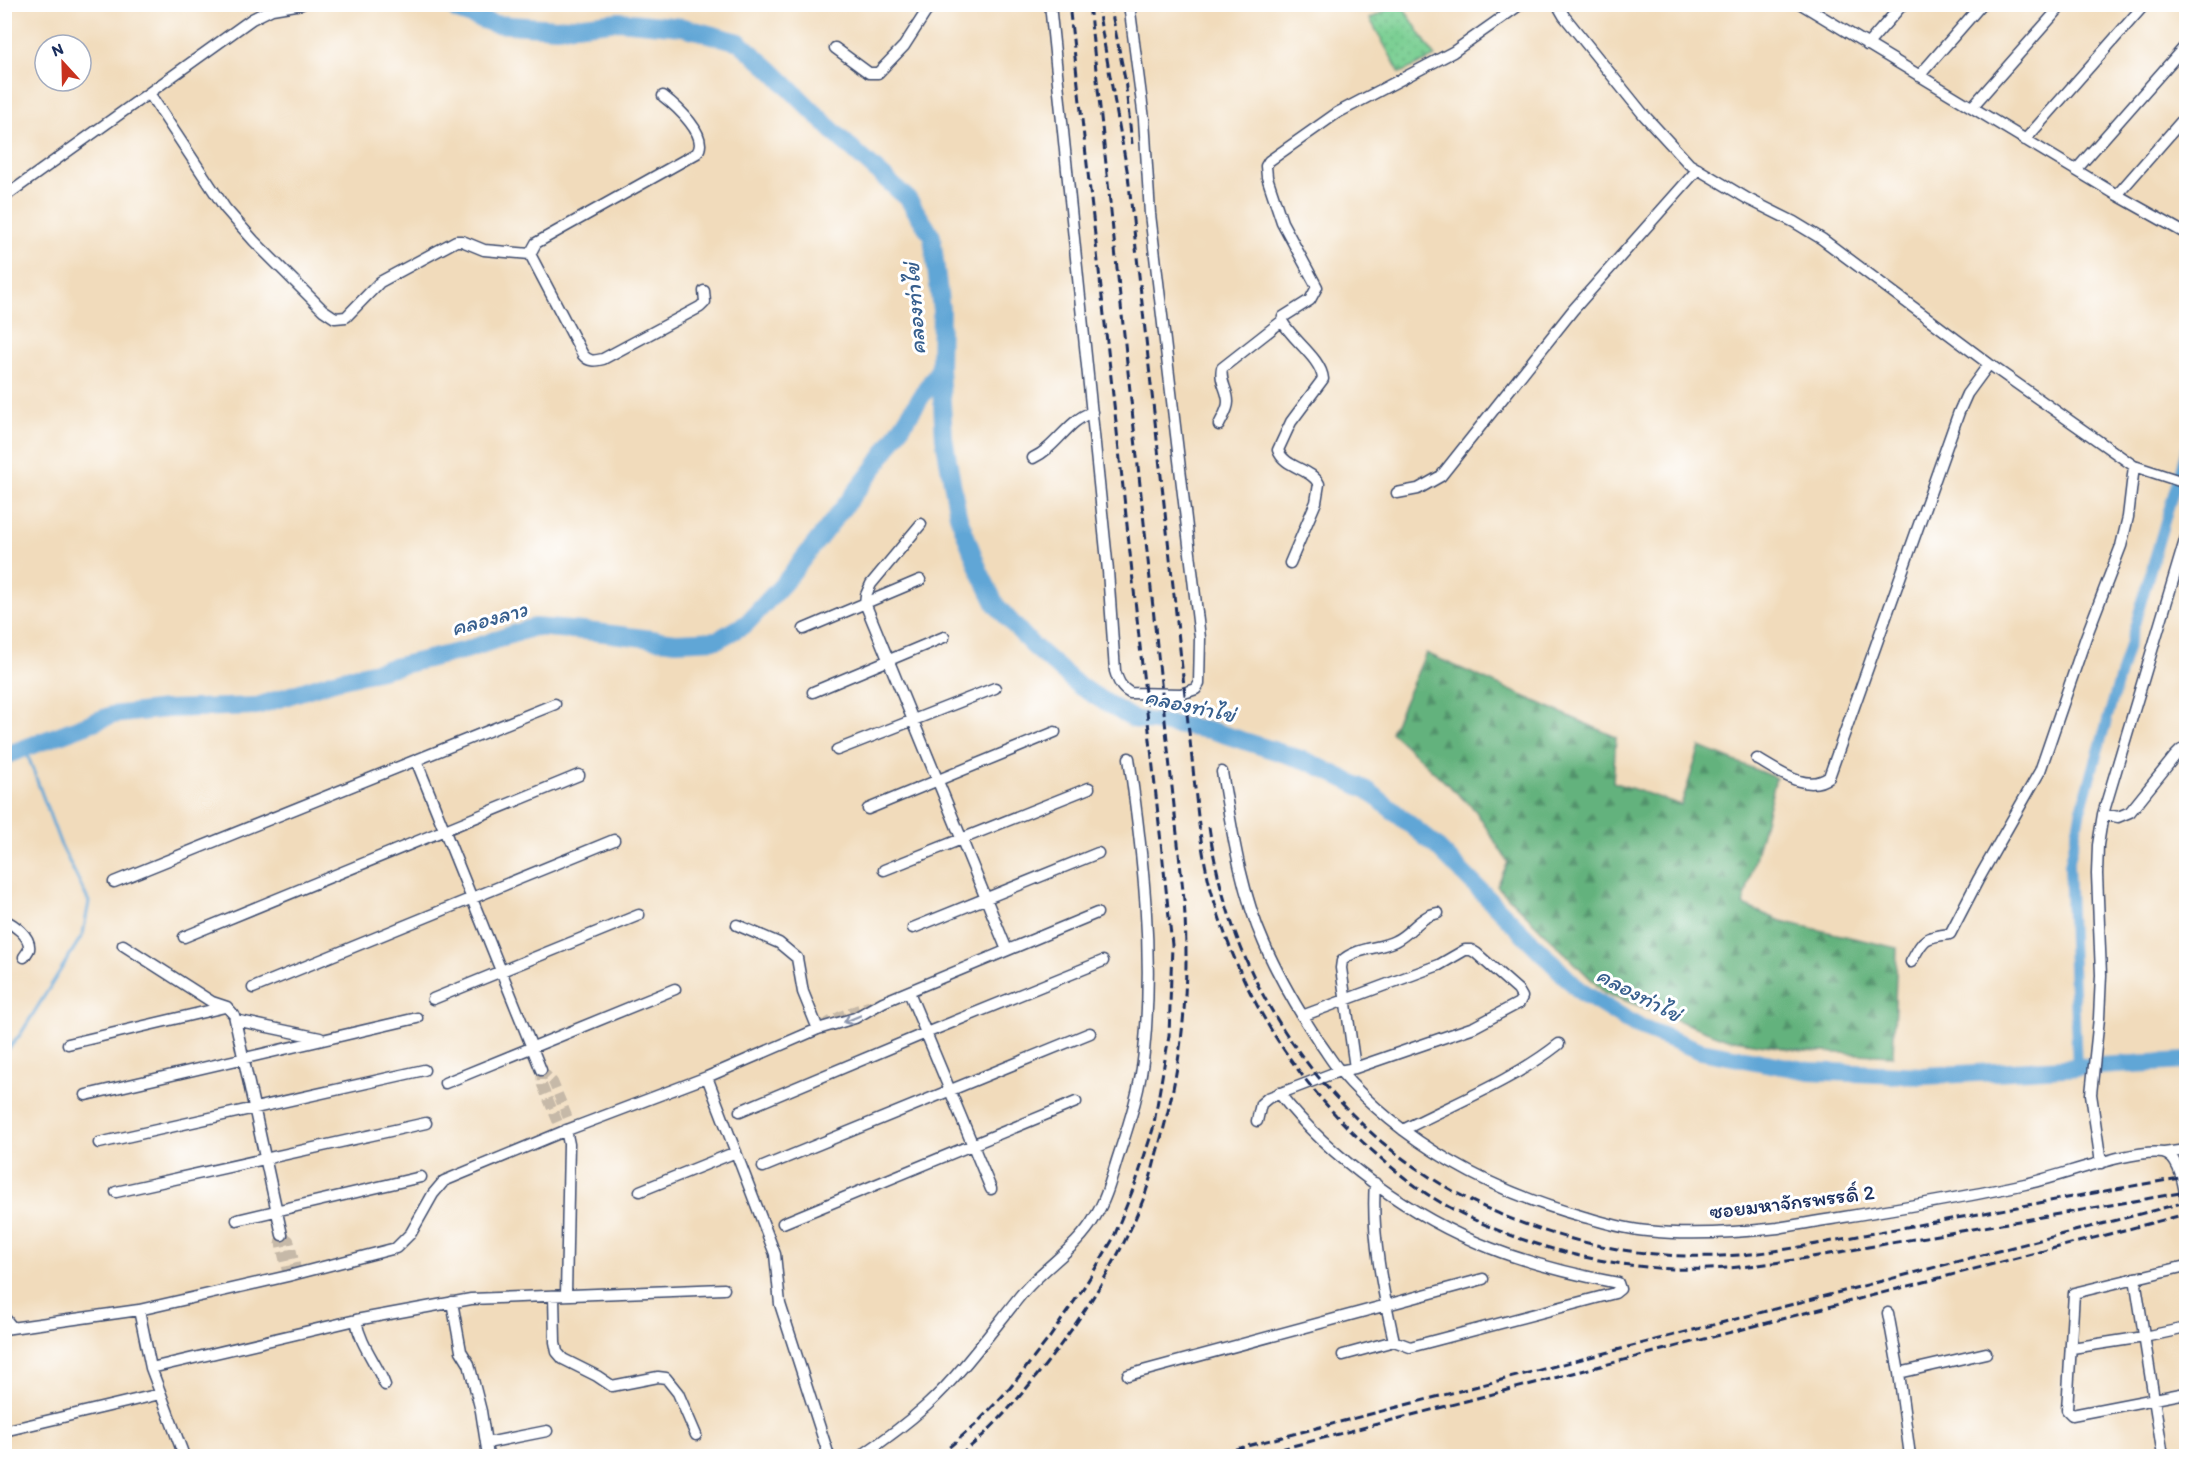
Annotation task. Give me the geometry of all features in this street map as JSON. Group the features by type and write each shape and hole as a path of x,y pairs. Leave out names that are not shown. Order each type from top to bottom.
{"street":[{"path":"4,197 252,19 272,9 302,4"},
{"path":"835,48 869,73 878,73 904,46 932,4"},
{"path":"1050,4 1108,571 1115,671 1118,682 1124,690 1130,693 1168,695 1190,692 1199,684 1200,638 1150,214 1144,119 1130,4"},
{"path":"1219,424 1228,401 1222,384 1222,369 1282,321 1283,317 1310,300 1317,287 1282,222 1267,177 1266,166 1269,161 1337,113 1453,52 1521,4"},
{"path":"1557,4 1642,114 1683,158 1748,199 1822,239 1989,364 2134,466 2187,483"},
{"path":"1801,4 2117,195 2183,232"},
{"path":"1815,13 1824,4"},
{"path":"1868,45 1903,4"},
{"path":"1919,76 1982,4"},
{"path":"1972,107 2063,4"},
{"path":"2025,140 2145,4"},
{"path":"2076,170 2187,45"},
{"path":"149,93 225,208 254,241 323,310 335,318 346,317 385,278 456,242 484,250 530,254"},
{"path":"530,254 536,243 544,238 697,153 701,148 698,134 673,104 663,96"},
{"path":"2117,195 2186,118"},
{"path":"1397,493 1418,489 1441,476 1573,310 1698,169"},
{"path":"530,254 587,360 603,359 700,307 705,302 704,291"},
{"path":"1282,321 1289,334 1318,365 1323,379 1292,422 1278,450 1283,459 1315,478 1319,484 1316,502 1290,563"},
{"path":"1757,759 1785,775 1808,784 1818,783 1829,777 1959,412 1967,394 1989,364"},
{"path":"1033,458 1048,449 1077,419 1092,412"},
{"path":"1911,962 1924,940 1950,934 2040,771 2086,637 2121,546 2128,518 2134,466"},
{"path":"921,524 871,584 865,603 1007,950"},
{"path":"2101,1164 2091,1094 2099,1018 2098,845 2103,814 2187,537"},
{"path":"804,629 920,580"},
{"path":"813,692 944,637"},
{"path":"837,750 995,688"},
{"path":"114,882 555,704"},
{"path":"867,809 1055,732"},
{"path":"2103,814 2118,817 2130,812 2175,756 2181,750 2187,749"},
{"path":"861,1456 926,1406 978,1349 1033,1280 1082,1237 1096,1216 1107,1192 1129,1123 1144,1054 1146,1022 1148,937 1138,817 1129,758"},
{"path":"416,760 541,1070"},
{"name":"ซอยมหาจักรพรรดิ์ 2","path":"1222,772 1239,865 1263,942 1302,1016 1339,1071 1403,1130 1488,1182 1546,1206 1614,1226 1677,1234 1736,1232 1789,1226 2006,1188 2141,1153 2187,1150"},
{"path":"184,937 579,775"},
{"path":"884,870 1089,788"},
{"path":"253,988 614,840"},
{"path":"913,928 1098,853"},
{"path":"4,1317 8,1328 139,1310 288,1276 396,1248 411,1233 433,1194 444,1181 566,1130 707,1077 818,1029 855,1018 883,1002 1097,913"},
{"path":"1355,1068 1341,968 1342,961 1345,957 1396,941 1426,915 1438,913"},
{"path":"433,999 639,915"},
{"path":"4,920 13,924 28,942 29,949 24,957"},
{"path":"737,925 779,943 797,958 803,992 818,1029"},
{"path":"123,945 212,1002 227,1007 234,1015 282,1235"},
{"path":"1257,1120 1264,1100 1279,1093 1474,1027 1518,1003 1522,997 1518,990 1476,953 1465,950 1439,965 1302,1016"},
{"path":"741,1111 926,1032 1103,961"},
{"path":"445,1083 675,989"},
{"path":"909,992 991,1189"},
{"path":"68,1044 227,1007"},
{"path":"86,1095 417,1018"},
{"path":"235,1020 323,1039"},
{"path":"763,1167 1090,1033"},
{"path":"1403,1130 1538,1061 1558,1044"},
{"path":"99,1143 424,1070"},
{"path":"707,1077 775,1254 780,1304 829,1456"},
{"path":"1279,1093 1323,1143 1375,1184 1424,1217 1470,1241 1529,1263 1618,1283 1620,1286 1616,1293 1410,1347 1394,1341 1343,1355"},
{"path":"783,1223 1076,1102"},
{"path":"116,1192 426,1123"},
{"path":"566,1130 569,1144 555,1342 557,1352 563,1359 612,1386 658,1377 666,1378 678,1393 696,1436"},
{"path":"640,1191 736,1152"},
{"path":"2164,1153 2173,1158 2187,1199"},
{"path":"237,1220 421,1178"},
{"path":"1375,1184 1374,1216 1386,1305 1394,1341"},
{"path":"2187,1266 2074,1293 2067,1410 2069,1414 2187,1393"},
{"path":"2135,1278 2163,1456"},
{"path":"1128,1375 1483,1279"},
{"path":"151,1368 356,1320 471,1299 724,1289"},
{"path":"452,1302 461,1351 469,1364 488,1456"},
{"path":"139,1310 151,1368 184,1456"},
{"path":"1888,1313 1910,1456"},
{"path":"356,1320 358,1336 378,1368 385,1385"},
{"path":"2072,1348 2187,1328"},
{"path":"1899,1373 1986,1353"},
{"path":"4,1431 160,1394"},
{"path":"487,1443 547,1431"}],"green space":[{"path":"1396,5 1402,5 1435,57 1400,73 1370,19"},
{"path":"1426,653 1616,737 1613,782 1681,805 1700,747 1776,778 1743,905 1781,921 1897,948 1893,1056 1803,1051 1727,1039 1605,993 1497,886 1508,862 1475,810 1391,732"}],"waterway":[{"name":"คลองท่าไข่","path":"451,4 457,11 494,24 557,28 619,21 683,27 739,42 908,199 932,236 941,310 940,368 944,438 958,515 979,570 996,605 1031,644 1079,686 1133,719 1210,730 1307,761 1369,791 1435,845 1580,991 1635,1025 1701,1051 1809,1071 1924,1076 2186,1061"},
{"name":"คลองลาว","path":"4,756 112,715 165,709 257,706 334,681 466,650 534,627 676,642 717,640 746,624 784,583 876,466 940,368"},
{"path":"2077,1068 2069,865 2081,810 2186,449"},
{"path":"4,1054 20,1035 83,934 89,902 60,843 25,748"}],"tunnel":[{"path":"823,1026 849,1012 877,1004"},
{"path":"541,1070 553,1082 572,1128"},
{"path":"541,1070 542,1085 562,1132"},
{"path":"288,1276 280,1241 282,1235 289,1240 297,1273"}],"railway":[{"path":"939,1456 975,1425 1010,1388 1050,1337 1113,1239 1136,1182 1153,1129 1169,1036 1172,945 1069,4"},
{"path":"959,1456 1006,1412 1046,1364 1088,1305 1124,1243 1143,1200 1166,1120 1179,1058 1185,996 1184,900 1089,4"},
{"path":"1097,4 1128,175 1197,812 1205,865 1214,900 1240,972 1277,1039 1322,1100 1384,1161 1420,1189 1449,1207 1529,1242 1586,1257 1644,1267 1700,1269 1753,1266 2186,1192"},
{"path":"1110,4 1125,79 1132,144"},
{"path":"1209,827 1216,868 1240,945 1256,982 1298,1051 1352,1114 1383,1143 1422,1172 1464,1197 1509,1218 1556,1234 1604,1246 1653,1254 1702,1256 1751,1254 2186,1177"},
{"path":"1209,1456 2186,1202"},
{"path":"1254,1456 2186,1214"}]}
